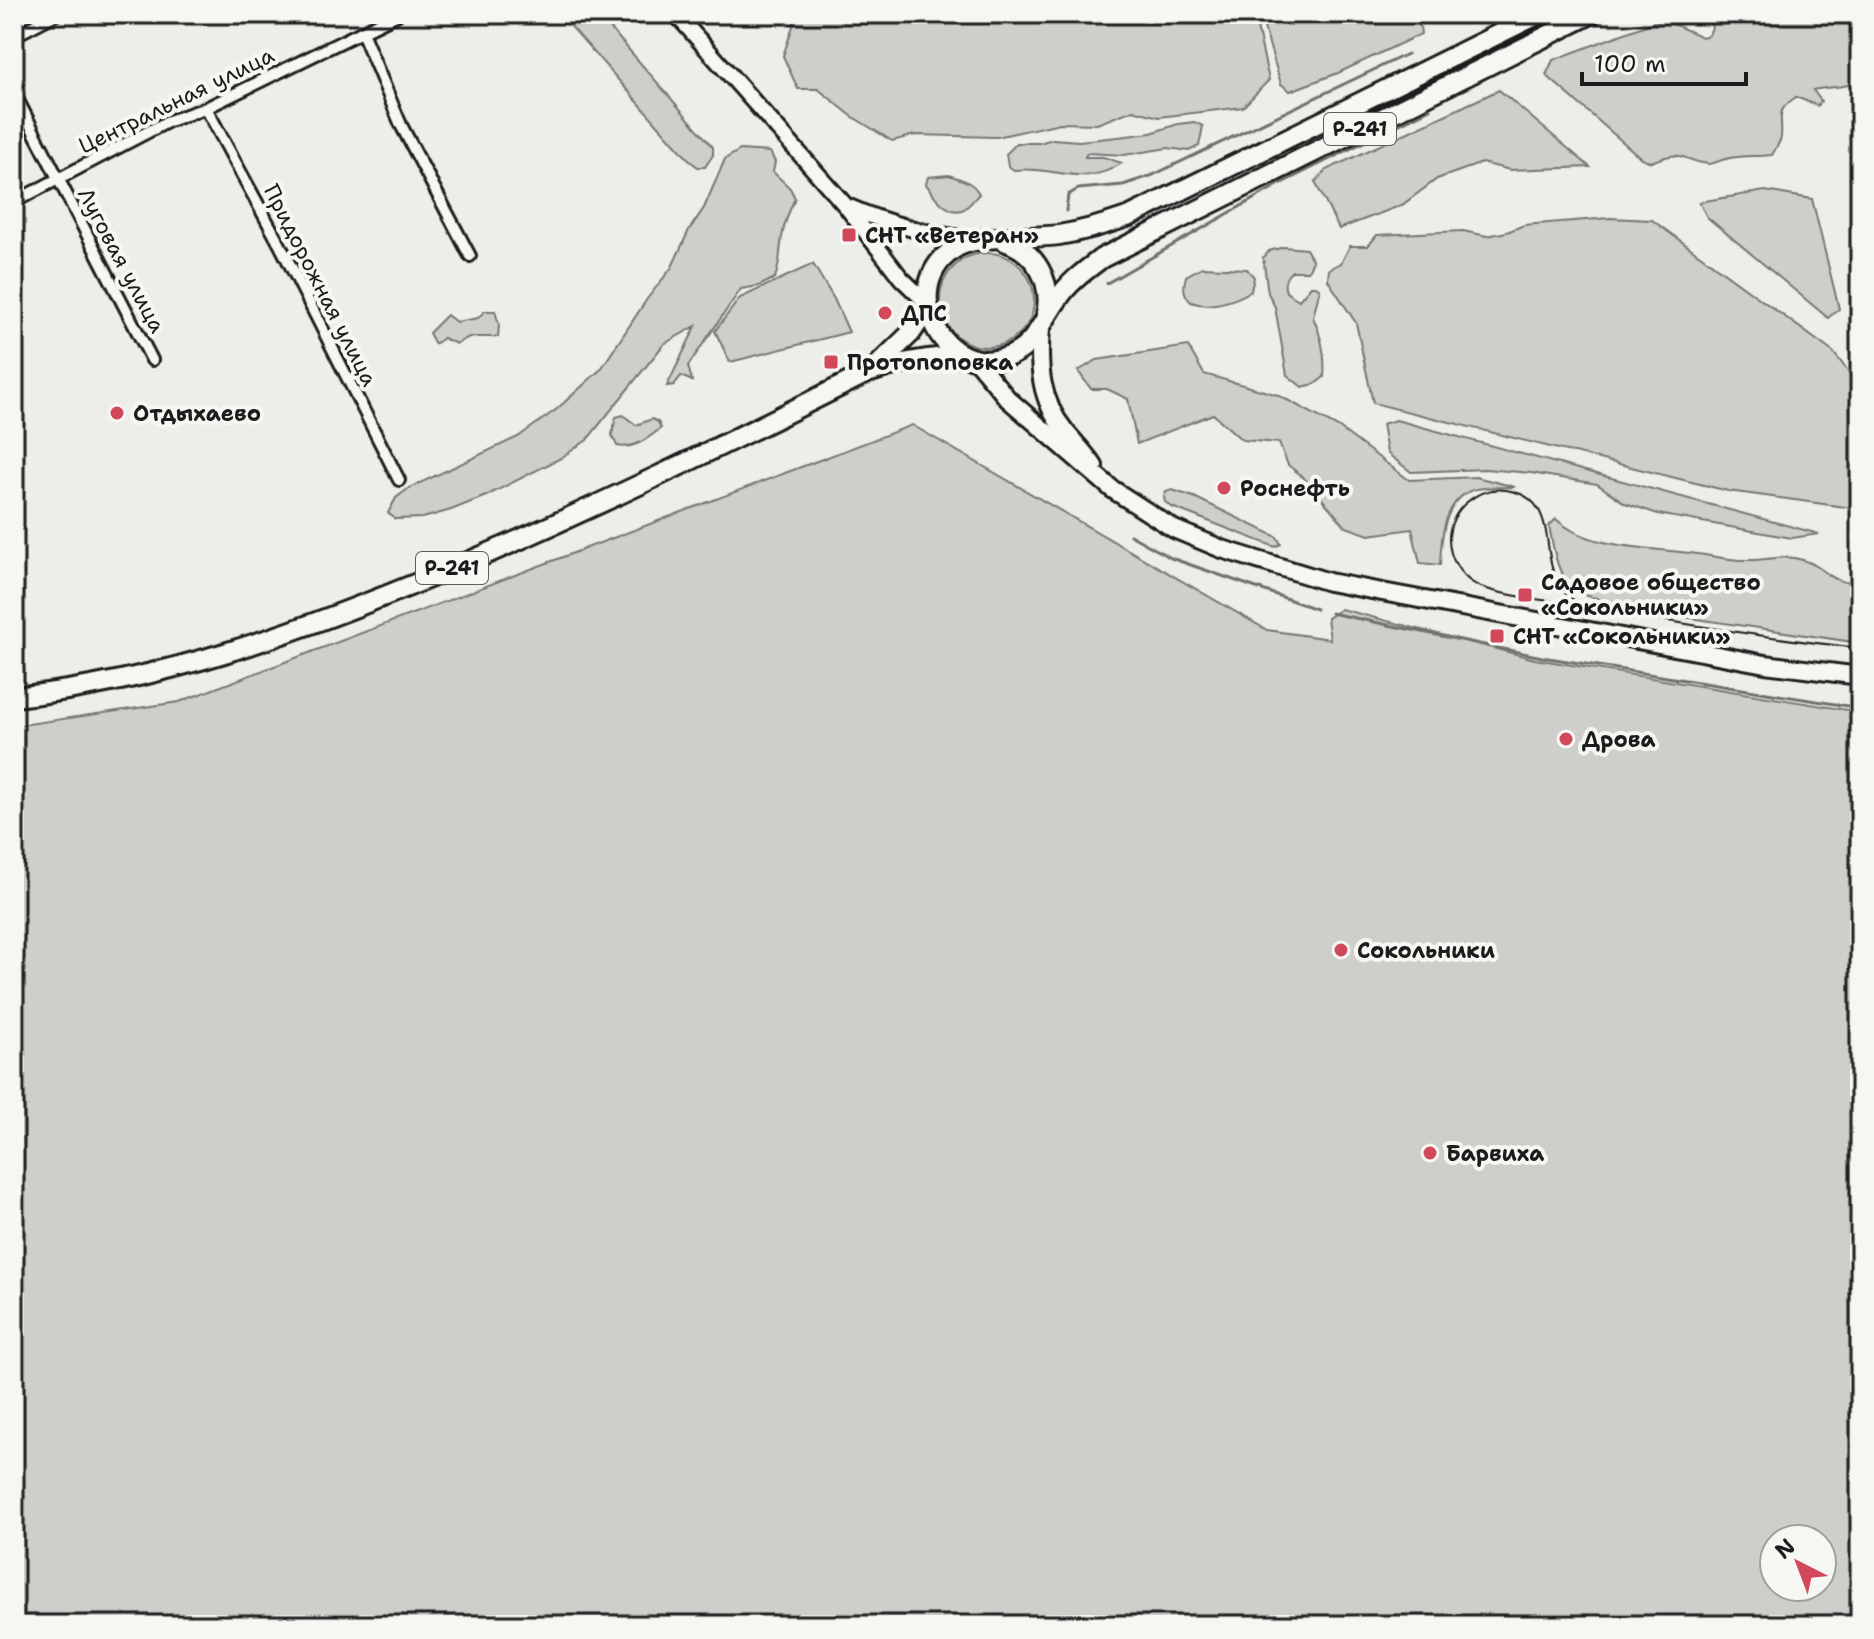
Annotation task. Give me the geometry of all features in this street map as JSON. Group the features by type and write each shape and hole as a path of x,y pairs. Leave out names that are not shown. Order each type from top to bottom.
{"highway":[{"name":"Р-241","path":"867,373 891,355 911,333 928,306 933,273 944,258 958,247 984,240 1062,235 1130,216 1539,14"},
{"name":"Р-241","path":"14,697 165,669 283,636 546,529 867,373 910,361 970,357 998,359 1013,354 1027,346 1059,297 1102,258 1591,14"},
{"path":"984,240 1008,242 1034,260 1047,288 1048,304 1043,324"},
{"path":"928,306 932,324 941,337 952,348 970,357"}],"main road":[{"path":"676,14 845,205 901,278 928,306"},
{"path":"845,205 916,231 984,240"},
{"path":"1043,324 1039,374 1047,403 1065,431 1112,489"},
{"path":"970,357 1008,399 1112,489 1174,529 1268,565 1329,582 1547,625 1765,664 1860,676"}],"street":[{"path":"14,36 56,14"},
{"name":"Центральная улица","path":"14,202 169,121 206,108 398,14"},
{"path":"362,32 401,125 470,256"},
{"name":"Луговая улица","path":"14,93 152,360"},
{"name":"Придорожная улица","path":"206,108 280,245 399,480"}],"shaded area":[{"path":"560,14 598,14 713,147 713,155 705,167 698,167 690,161"},
{"path":"797,14 1254,14 1269,80 1243,107 1159,117 1133,110 1097,124 1060,123 997,137 915,135 892,141 853,117 818,89 798,89 783,56"},
{"path":"1260,14 1405,14 1420,26 1421,34 1338,73 1290,91 1281,84"},
{"path":"1704,14 1860,14 1860,80 1813,90 1821,101 1818,106 1796,97 1789,102 1782,110 1781,137 1772,155 1732,158 1708,164 1677,155 1651,162 1641,158 1546,75 1553,60 1662,19 1702,37 1709,35 1712,27"},
{"path":"1499,90 1590,167 1510,170 1482,163 1437,179 1402,205 1339,229 1315,182 1326,170"},
{"path":"1194,122 1203,126 1199,146 1189,151 1168,148 1124,155 1087,153 1085,157 1103,157 1122,163 1108,171 1082,175 1014,170 1008,166 1006,154 1017,143 1118,137 1151,133"},
{"path":"740,150 770,152 775,162 773,172 790,188 795,198 784,227 775,278 759,286 741,289 688,366 692,381 681,376 674,385 667,386 696,326 664,344 587,440 561,458 451,510 423,518 395,519 388,513 396,498 409,488 518,437 557,409 601,369 672,267 689,230 704,208 725,159"},
{"path":"949,175 970,184 979,194 964,209 947,208 926,184 928,177"},
{"path":"1765,191 1812,199 1839,309 1828,318 1707,217 1699,202"},
{"path":"1610,218 1652,220 1833,352 1855,380 1860,393 1860,509 1728,491 1373,403 1356,323 1328,280 1329,269 1341,263 1350,246 1368,246 1377,235 1463,231 1487,236 1524,225"},
{"path":"1284,247 1306,249 1313,261 1308,271 1290,273 1286,278 1286,292 1299,300 1311,286 1320,289 1313,317 1323,346 1324,377 1315,384 1302,387 1287,375 1263,257 1269,251"},
{"path":"987,253 1005,257 1020,267 1030,282 1034,300 1030,318 1020,333 1005,343 987,347 969,343 954,333 944,318 940,300 944,282 954,267 969,257"},
{"path":"813,264 849,332 730,362 715,331 740,298"},
{"path":"1202,267 1247,269 1254,277 1251,291 1222,303 1206,305 1191,302 1184,290 1186,276"},
{"path":"485,311 495,311 498,337 469,337 456,344 443,338 435,344 429,333 447,315 456,322 478,318"},
{"path":"1188,346 1204,374 1278,395 1338,427 1409,480 1476,477 1515,487 1480,488 1461,497 1445,523 1440,565 1420,563 1412,529 1369,535 1346,527 1304,478 1288,465 1279,443 1242,440 1213,414 1137,444 1128,399 1107,389 1091,389 1078,371 1097,360"},
{"path":"623,415 636,425 652,419 661,428 635,445 617,446 612,435 616,417"},
{"path":"1396,420 1819,534 1792,538 1658,514 1625,503 1597,484 1531,473 1485,469 1411,472 1387,453 1382,424"},
{"path":"912,425 1267,630 1330,639 1327,618 1341,609 1535,659 1860,712 1860,1625 14,1625 14,726 179,702"},
{"path":"1172,490 1194,497 1277,537 1281,544 1275,547 1172,507 1164,497 1166,492"},
{"path":"1556,519 1569,529 1601,541 1736,560 1794,558 1813,564 1841,581 1860,582 1860,643 1649,612 1584,595 1568,582 1558,566 1549,526"}],"waterway":[{"path":"1066,211 1068,195 1078,189 1123,185 1153,175 1407,54"},
{"path":"1107,283 1278,185 1430,109"},
{"path":"1130,535 1171,558 1316,609"},
{"path":"1331,613 1542,657 1860,708"}],"tram line":[{"path":"1591,608 1586,606 1581,604 1572,599 1558,583 1541,514 1534,503 1523,495 1496,490 1476,496 1460,510 1450,529 1451,554 1463,574 1481,587 1515,596 1682,623 1860,648"}],"place":[{"name":"СНТ «Ветеран»","path":"849,235"},
{"name":"ДПС","path":"885,313"},
{"name":"Протопоповка","path":"831,362"},
{"name":"Отдыхаево","path":"117,413"},
{"name":"Роснефть","path":"1224,488"},
{"name":"Садовое общество «Сокольники»","path":"1525,595"},
{"name":"СНТ «Сокольники»","path":"1497,636"},
{"name":"Дрова","path":"1566,739"},
{"name":"Сокольники","path":"1341,950"},
{"name":"Барвиха","path":"1430,1153"}]}
